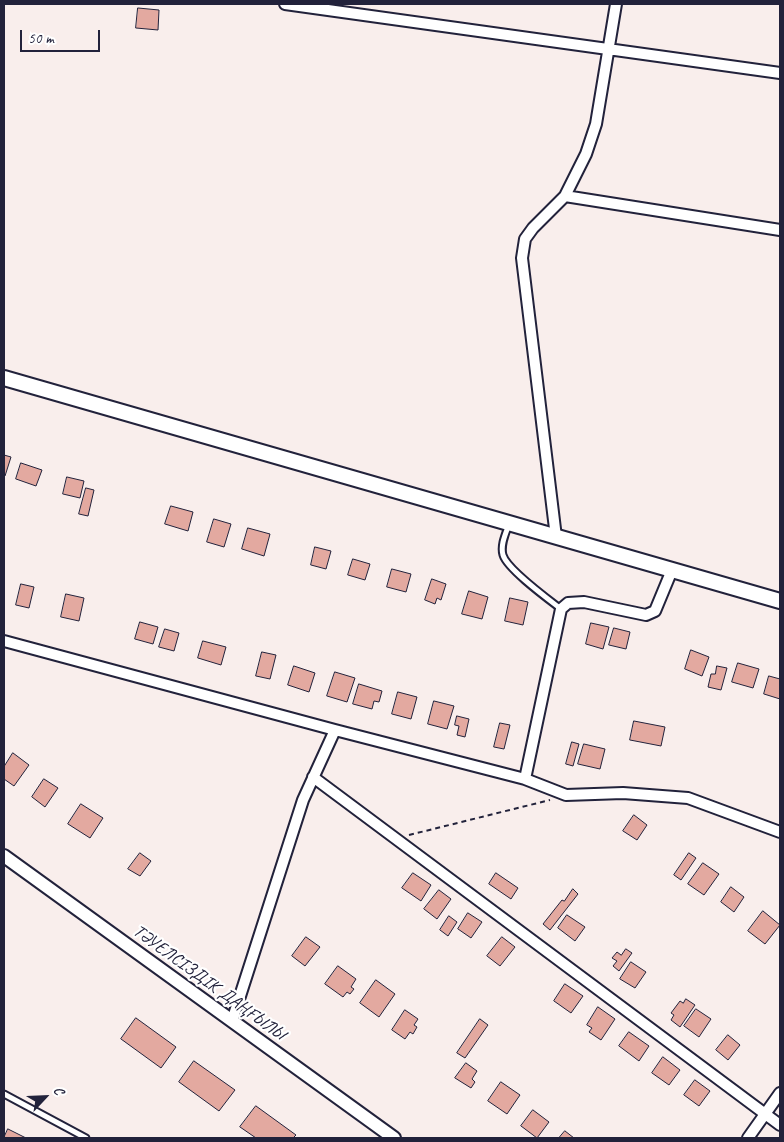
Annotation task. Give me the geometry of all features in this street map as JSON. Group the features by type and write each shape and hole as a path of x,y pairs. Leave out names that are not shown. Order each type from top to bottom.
{"main road":[{"path":"4,378 780,601"}],"street":[{"path":"286,4 780,73"},
{"path":"556,537 522,258 525,239 533,228 565,196 586,154 596,124 616,4"},
{"path":"565,196 780,230"},
{"path":"526,779 561,609 568,604 584,602 646,615 655,611 672,570"},
{"path":"4,641 526,779 566,795 623,793 688,798 780,832"},
{"path":"232,1021 303,800 335,730"},
{"path":"313,777 780,1125"},
{"name":"ТӘУЕЛСІЗДІК ДАҢҒЫЛЫ","path":"4,856 394,1138"},
{"path":"748,1138 780,1093"}],"lane":[{"path":"510,523 503,542 503,555 517,573 561,609"},
{"path":"4,1094 86,1138"}],"path":[{"path":"397,838 566,795"}],"building":[{"path":"138,8 159,10 158,30 136,28"},
{"path":"4,455 11,457 5,476 4,476"},
{"path":"21,463 42,470 36,486 16,479"},
{"path":"67,477 84,481 80,498 63,494"},
{"path":"86,488 94,490 88,516 79,514"},
{"path":"171,506 193,512 188,531 165,524"},
{"path":"214,519 231,524 224,547 207,542"},
{"path":"248,528 270,534 264,556 242,549"},
{"path":"315,547 331,551 326,569 311,565"},
{"path":"353,559 370,564 365,580 348,575"},
{"path":"392,569 411,574 406,592 387,587"},
{"path":"432,579 446,584 441,600 437,598 435,604 425,600"},
{"path":"21,584 34,587 29,608 16,605"},
{"path":"469,591 488,597 482,619 462,614"},
{"path":"66,594 84,598 79,621 61,617"},
{"path":"510,598 528,602 523,625 505,621"},
{"path":"140,622 158,627 153,644 135,639"},
{"path":"591,623 609,627 603,649 586,644"},
{"path":"614,628 630,632 626,649 609,645"},
{"path":"165,629 179,633 174,651 159,647"},
{"path":"203,641 226,647 221,665 198,658"},
{"path":"691,650 709,657 702,676 685,669"},
{"path":"262,652 276,655 270,679 256,676"},
{"path":"738,663 759,669 753,688 732,682"},
{"path":"294,666 315,673 309,692 288,685"},
{"path":"717,666 727,668 721,690 708,687 711,674 715,674"},
{"path":"335,672 355,678 347,702 327,696"},
{"path":"769,676 780,679 780,699 764,694"},
{"path":"359,684 382,691 379,702 374,701 372,709 353,704"},
{"path":"398,692 417,697 411,719 392,714"},
{"path":"434,701 454,706 447,729 428,724"},
{"path":"457,716 469,719 465,737 457,735 459,726 455,725"},
{"path":"634,721 665,727 661,746 630,740"},
{"path":"500,723 510,725 504,749 494,747"},
{"path":"572,742 579,744 573,766 566,764"},
{"path":"584,744 605,749 600,769 578,764"},
{"path":"13,753 29,765 14,786 4,779 4,767"},
{"path":"44,779 58,788 45,807 32,797"},
{"path":"81,804 103,818 90,838 68,824"},
{"path":"634,815 647,825 637,840 623,831"},
{"path":"140,853 151,861 140,876 128,869"},
{"path":"689,853 696,858 681,880 674,875"},
{"path":"703,863 719,874 704,895 688,884"},
{"path":"413,873 431,885 421,901 402,888"},
{"path":"496,873 518,888 511,899 489,884"},
{"path":"731,887 744,897 734,912 721,902"},
{"path":"573,889 578,894 550,930 543,924"},
{"path":"439,890 451,899 437,919 424,909"},
{"path":"763,911 780,925 765,944 748,931"},
{"path":"468,913 482,922 471,938 458,929"},
{"path":"567,915 585,927 575,941 558,928"},
{"path":"449,916 457,922 448,936 440,930"},
{"path":"306,937 320,947 305,966 292,956"},
{"path":"502,937 515,947 500,966 487,956"},
{"path":"626,949 632,953 619,971 613,966 617,961 612,958 617,952 621,955"},
{"path":"631,962 646,972 635,988 620,979"},
{"path":"338,966 356,979 351,987 354,989 350,994 347,992 343,997 325,984"},
{"path":"376,980 395,994 379,1017 360,1003"},
{"path":"565,984 583,996 571,1013 554,1001"},
{"path":"686,999 695,1005 680,1027 671,1020 674,1015 671,1013 680,1001 683,1003"},
{"path":"598,1007 615,1019 601,1040 589,1032 592,1028 587,1025"},
{"path":"696,1009 711,1019 699,1037 684,1026"},
{"path":"405,1010 418,1019 414,1025 417,1027 413,1034 410,1032 405,1039 392,1030"},
{"path":"136,1018 176,1047 161,1068 121,1039"},
{"path":"480,1019 488,1025 465,1058 457,1053"},
{"path":"629,1032 649,1046 639,1061 619,1046"},
{"path":"728,1035 740,1045 728,1060 716,1050"},
{"path":"663,1057 680,1070 669,1085 652,1073"},
{"path":"194,1061 235,1090 219,1111 179,1082"},
{"path":"466,1063 477,1071 472,1079 475,1082 471,1088 455,1078"},
{"path":"695,1080 710,1091 699,1106 684,1095"},
{"path":"501,1082 520,1095 507,1114 488,1101"},
{"path":"256,1106 296,1135 293,1138 256,1138 240,1127"},
{"path":"533,1110 549,1122 537,1138 521,1126"},
{"path":"8,1129 26,1138 4,1138"},
{"path":"565,1131 574,1138 559,1138"}]}
